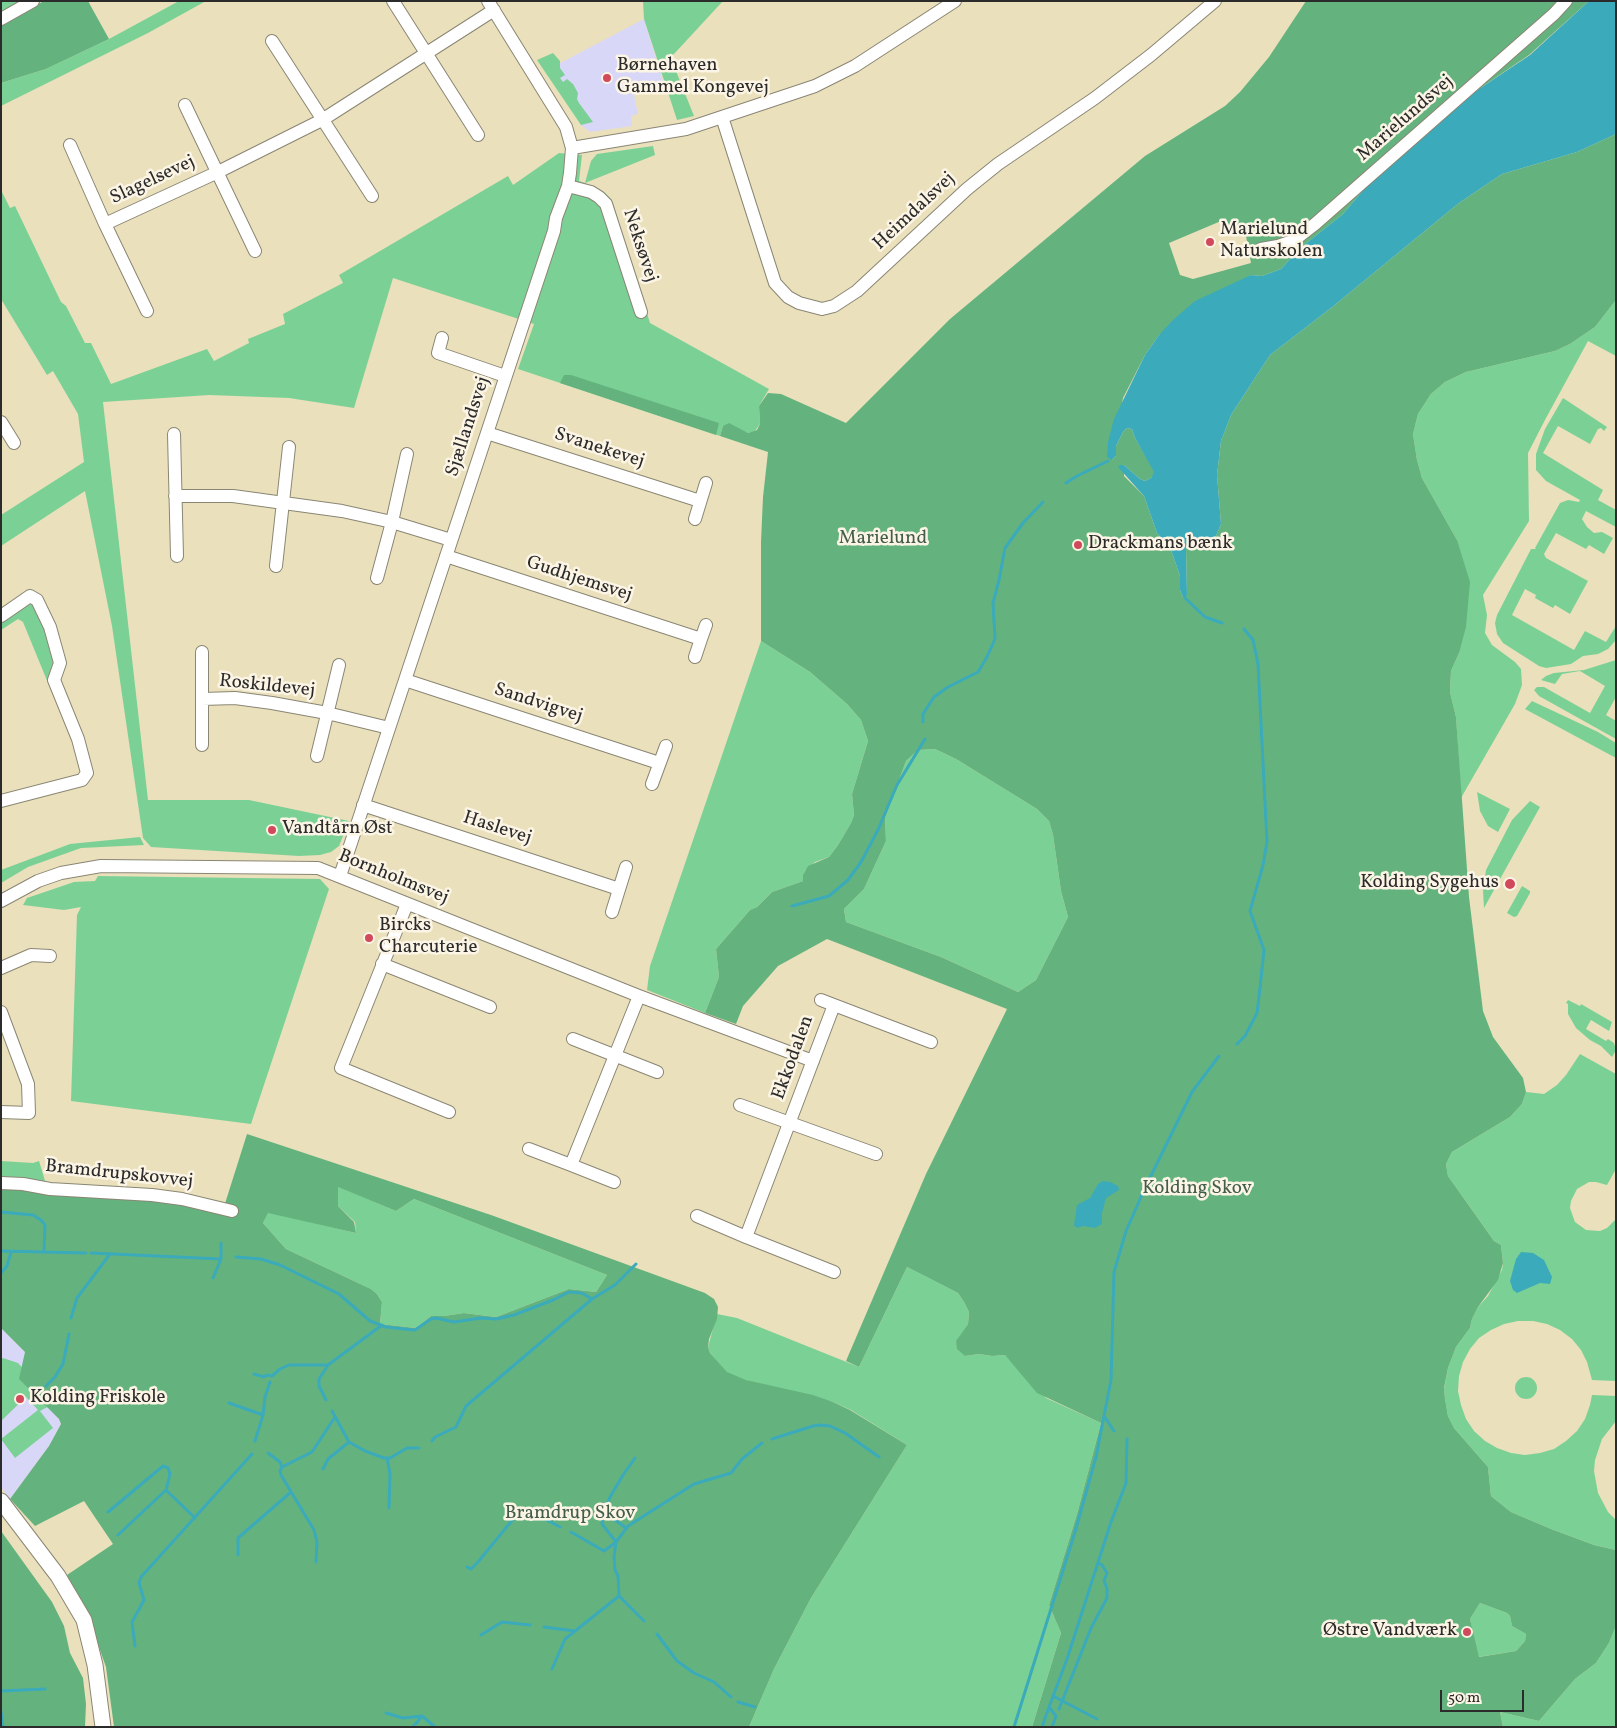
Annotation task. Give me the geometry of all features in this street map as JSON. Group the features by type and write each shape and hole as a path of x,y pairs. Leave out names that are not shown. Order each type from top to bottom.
{"street":[{"path":"1,19 33,1"},
{"path":"392,1 478,135"},
{"path":"572,148 669,132 722,117 815,86 855,66 955,1"},
{"name":"Heimdalsvej","path":"722,117 775,283 788,297 799,303 822,309 834,306 857,291 967,189 998,164 1095,98 1152,55 1216,1"},
{"name":"Marielundsvej","path":"1261,249 1293,241 1314,224 1539,27 1566,1"},
{"name":"Slagelsevej","path":"105,224 218,172 322,120 426,54 491,6"},
{"name":"Sjællandsvej","path":"340,876 568,186 572,148 566,127 491,6"},
{"path":"272,41 372,196"},
{"name":"Slagelsevej","path":"185,105 255,251"},
{"name":"Slagelsevej","path":"70,145 147,311"},
{"name":"Neksøvej","path":"568,186 591,192 600,197 606,204 641,312"},
{"path":"442,338 438,353 505,376"},
{"path":"1,422 14,443"},
{"name":"Svanekevej","path":"487,433 700,501"},
{"path":"174,434 177,556"},
{"path":"276,566 289,446"},
{"path":"377,578 408,454"},
{"path":"695,519 706,483"},
{"path":"175,496 233,496 283,502 392,522 451,540"},
{"name":"Gudhjemsvej","path":"446,556 701,639"},
{"path":"1,616 30,596 37,600 50,626 60,663 54,680 78,739 87,773 82,780 1,801"},
{"path":"695,657 706,625"},
{"name":"Roskildevej","path":"202,652 202,745"},
{"name":"Roskildevej","path":"316,756 338,664"},
{"name":"Sandvigvej","path":"405,680 659,763"},
{"name":"Roskildevej","path":"202,699 235,698 327,712 388,728"},
{"path":"652,784 666,746"},
{"name":"Haslevej","path":"363,805 619,889"},
{"name":"Bornholmsvej","path":"1,901 38,881 61,873 101,866 318,868 639,996 813,1061"},
{"path":"612,912 626,867"},
{"path":"407,904 341,1068 449,1112"},
{"path":"1,968 31,955 50,956"},
{"path":"382,964 490,1007"},
{"path":"571,1165 639,996"},
{"name":"Ekkodalen","path":"821,1000 932,1042"},
{"name":"Ekkodalen","path":"746,1237 834,1005"},
{"path":"1,1012 28,1084 29,1113 1,1112"},
{"path":"573,1039 657,1072"},
{"name":"Ekkodalen","path":"740,1105 876,1154"},
{"path":"529,1149 614,1182"},
{"name":"Bramdrupskovvej","path":"1,1183 23,1184 50,1190 152,1195 182,1199 232,1211"},
{"path":"697,1216 834,1272"},
{"path":"1,1501 58,1576 84,1620 95,1665 103,1727"}],"shaded area":[{"name":"Børnehaven Gammel Kongevej","path":"644,19 665,87 634,95 638,114 631,116 632,126 590,132 581,125 547,70"},
{"name":"Kolding Friskole","path":"1,1328 25,1352 61,1424 49,1446 10,1499 1,1487"}],"green space":[{"path":"1,1 25,1 1,14"},
{"path":"44,1 88,1 109,39 46,69 1,83 1,24"},
{"path":"179,1 206,1 148,33 1,106 1,83 46,69 109,39"},
{"path":"643,1 723,1 670,56 694,116 677,120 644,19"},
{"name":"Kolding Skov","path":"1306,1 1589,1 1529,55 1476,91 1382,171 1343,214 1299,249 1281,269 1262,276 1251,275 1159,335 1145,355 1123,398 1112,460 1116,456 1116,446 1123,432 1127,428 1132,429 1135,438 1155,472 1151,478 1145,481 1124,465 1124,476 1144,496 1157,533 1171,550 1180,576 1180,590 1183,597 1187,595 1186,547 1197,539 1212,539 1216,536 1221,524 1217,475 1221,441 1231,415 1270,355 1331,308 1459,203 1502,174 1577,152 1616,134 1616,300 1595,327 1570,344 1555,351 1466,372 1445,382 1431,394 1418,414 1413,434 1422,478 1457,540 1470,582 1466,627 1459,653 1451,671 1450,692 1456,717 1469,897 1483,1011 1493,1037 1523,1078 1526,1092 1522,1104 1510,1117 1452,1152 1446,1164 1448,1176 1494,1241 1501,1245 1503,1263 1498,1280 1478,1307 1470,1328 1456,1347 1448,1368 1444,1388 1445,1399 1448,1416 1454,1428 1488,1467 1491,1496 1511,1512 1594,1545 1616,1550 1616,1626 1609,1643 1596,1663 1575,1679 1539,1721 1500,1712 1503,1727 1032,1727 1061,1633 1049,1605 1077,1514 1101,1423 1037,1393 1005,1355 979,1354 965,1356 957,1349 956,1341 968,1324 969,1312 964,1302 958,1293 907,1267 859,1367 846,1361 926,1174 1007,1009 827,939 778,966 743,1006 736,1024 705,1013 719,977 716,949 750,910 757,907 772,892 803,881 803,875 808,866 829,857 838,845 854,815 852,794 868,741 861,720 847,704 810,672 761,641 761,542 768,452 720,436 723,426 729,423 748,433 757,430 760,424 759,406 768,393 781,394 846,423 950,319 1145,156 1225,106 1240,92 1269,57","holes":["1221,221 1246,236 1251,263 1193,279 1180,275 1169,243","935,749 956,759 1037,809 1049,821 1053,835 1061,891 1068,917 1036,980 1018,992 941,957 846,922 844,909 864,889 886,841 885,818 906,761 918,750","1480,1603 1507,1613 1510,1616 1512,1626 1526,1634 1525,1641 1516,1651 1479,1657 1470,1619"]},
{"path":"553,53 560,61 560,68 565,75 560,78 563,82 567,79 573,84 578,93 577,99 579,103 593,122 581,125 537,60"},
{"path":"653,146 655,155 585,183 591,161 597,154"},
{"path":"559,153 582,155 579,181 604,192 612,200 650,323 769,389 759,406 760,424 755,431 748,433 723,426 720,436 518,369 534,324 393,278 354,408 289,398 209,395 103,402 148,800 249,800 349,821 339,846 331,852 320,855 299,856 151,847 143,838 112,626 85,491 1,546 1,515 84,462 78,414 53,371 47,375 1,299 1,190 10,208 15,206 61,302 66,306 85,343 91,343 111,384 207,349 214,361 249,343 248,339 285,324 283,314 343,283 339,275 508,176 513,185"},
{"path":"1616,300 1616,356 1588,341 1528,453 1529,521 1483,595 1487,615 1485,633 1492,645 1515,662 1521,669 1522,685 1515,704 1461,798 1456,717 1450,692 1451,671 1459,653 1457,540 1422,478 1413,434 1418,414 1431,394 1445,382 1466,372 1555,351 1570,344 1595,327"},
{"path":"564,375 571,375 719,423 716,435 560,383"},
{"path":"1563,398 1607,427 1604,431 1601,428 1598,429 1590,444 1558,426 1543,453 1603,490 1598,500 1616,510 1616,527 1586,511 1582,519 1587,527 1594,533 1602,532 1613,538 1604,554 1589,545 1586,549 1556,533 1544,554 1546,558 1588,581 1570,614 1555,605 1553,608 1535,598 1536,595 1525,589 1512,615 1574,650 1585,631 1606,642 1616,626 1616,640 1608,649 1598,654 1583,656 1571,664 1546,668 1539,666 1503,643 1497,634 1495,623 1497,615 1531,549 1536,549 1560,503 1568,500 1579,502 1580,500 1546,481 1536,470 1536,454 1545,429"},
{"path":"31,602 44,621 53,663 48,683 23,622 18,619 1,630 1,622"},
{"path":"761,641 810,672 847,704 861,720 868,741 852,794 854,815 838,845 829,857 815,862 805,871 803,881 772,892 757,907 750,910 716,949 719,977 705,1013 647,990 650,966"},
{"path":"1616,660 1616,697 1606,715 1616,721 1616,739 1539,696 1534,690 1537,687 1544,687 1590,713 1605,686 1580,671 1562,674 1555,684 1541,680 1554,673 1584,670"},
{"path":"1532,701 1598,732 1616,743 1616,758 1525,709"},
{"path":"935,749 956,759 1037,809 1049,821 1053,835 1061,891 1068,917 1036,980 1018,992 941,957 846,922 844,909 864,889 886,841 885,818 906,761 918,750"},
{"path":"1477,792 1510,809 1498,832 1488,826 1480,811"},
{"path":"1530,801 1540,807 1484,908 1483,890 1486,870 1512,820"},
{"path":"140,837 144,845 81,848 28,867 1,883 1,870 70,844"},
{"path":"98,876 320,879 329,889 251,1124 71,1101 77,915 81,907 64,910 23,905 27,898 74,882 95,881"},
{"path":"1522,886 1530,891 1530,893 1517,916 1514,917 1507,913"},
{"path":"1568,1000 1580,1006 1581,1004 1612,1022 1609,1031 1591,1020 1586,1029 1606,1041 1608,1039 1614,1043 1616,1050 1612,1057 1601,1046 1590,1040 1576,1028 1568,1014 1568,1004 1566,1003"},
{"path":"1580,1054 1616,1074 1616,1169 1607,1185 1589,1182 1577,1189 1570,1208 1575,1222 1586,1230 1600,1231 1607,1228 1616,1219 1616,1381 1592,1380 1587,1362 1581,1350 1572,1339 1560,1330 1547,1324 1533,1321 1518,1321 1504,1324 1479,1338 1463,1362 1459,1376 1458,1391 1466,1419 1474,1431 1485,1441 1497,1448 1525,1455 1554,1449 1566,1441 1577,1431 1585,1419 1592,1395 1616,1396 1616,1421 1602,1439 1595,1460 1594,1471 1598,1493 1608,1512 1616,1520 1616,1550 1594,1545 1511,1512 1491,1496 1488,1467 1454,1428 1448,1416 1444,1389 1448,1368 1456,1347 1470,1328 1478,1307 1488,1296 1502,1270 1503,1263 1501,1245 1494,1241 1448,1176 1446,1164 1452,1152 1510,1117 1522,1104 1526,1092 1544,1094 1557,1085"},
{"name":"Bramdrup Skov","path":"247,1134 491,1215 705,1293 714,1299 718,1307 717,1319 708,1347 710,1353 727,1372 746,1380 813,1395 833,1402 850,1410 907,1445 811,1598 774,1669 749,1727 114,1727 106,1667 88,1616 67,1575 113,1544 84,1501 35,1526 10,1499 49,1446 61,1424 59,1419 19,1379 25,1352 1,1328 1,1189 157,1200 222,1213","holes":["338,1187 396,1211 414,1199 607,1275 596,1292 569,1289 496,1317 464,1313 431,1316 416,1328 380,1324 382,1302 377,1294 371,1289 286,1249 263,1223 268,1213 356,1233 354,1222 338,1206"]},
{"path":"1,1161 33,1163 39,1161 46,1184 1,1179"},
{"path":"337,1186 396,1211 414,1199 607,1275 596,1292 569,1289 496,1317 464,1313 431,1316 416,1328 380,1324 382,1302 377,1294 371,1289 286,1249 263,1223 268,1212 356,1233 355,1222 338,1206"},
{"path":"907,1267 958,1293 964,1302 969,1312 968,1324 956,1342 965,1356 979,1354 1005,1355 1046,1398 1101,1423 1077,1514 1049,1605 1061,1633 1032,1727 749,1727 774,1669 811,1598 907,1445 851,1410 833,1402 745,1380 727,1373 710,1353 708,1347 717,1314 737,1318 859,1367"},
{"path":"1,1359 18,1363 55,1403 40,1411 53,1428 15,1458 1,1439 38,1410 26,1397 1,1421"},
{"path":"1526,1377 1534,1380 1537,1388 1534,1396 1526,1399 1518,1396 1515,1388 1518,1380"},
{"path":"1,1531 52,1602 64,1626 70,1653 83,1678 86,1704 85,1727 1,1727"},
{"path":"1480,1603 1507,1613 1510,1616 1512,1626 1526,1634 1525,1641 1516,1651 1478,1657 1470,1619"},
{"path":"1616,1626 1616,1727 1503,1727 1500,1712 1539,1721 1575,1679 1596,1663 1609,1643"}],"water":[{"path":"1589,1 1616,1 1616,134 1577,152 1502,174 1459,203 1331,308 1270,355 1231,415 1221,441 1217,475 1221,524 1216,536 1212,539 1197,539 1186,547 1187,595 1185,598 1183,597 1180,590 1180,576 1171,550 1157,533 1144,496 1118,467 1124,465 1145,481 1151,478 1154,472 1132,429 1127,428 1123,432 1116,446 1116,456 1112,460 1107,457 1108,442 1114,419 1145,355 1159,335 1195,301 1251,275 1262,276 1281,269 1299,249 1343,214 1382,171 1476,91 1530,55"},
{"path":"1103,1181 1118,1186 1119,1190 1106,1198 1102,1213 1102,1224 1095,1228 1083,1226 1077,1228 1074,1225 1077,1205 1090,1198 1098,1184"},
{"path":"1521,1252 1533,1253 1544,1260 1552,1277 1550,1284 1540,1283 1517,1293 1513,1290 1510,1281 1516,1259"}],"waterway":[{"path":"1066,483 1108,461"},
{"path":"923,722 923,714 934,697 948,687 978,672 987,657 995,639 993,603 1005,548 1023,523 1043,502"},
{"path":"1185,598 1205,617 1222,623"},
{"path":"1237,1044 1245,1036 1257,1013 1264,950 1250,911 1263,865 1267,842 1258,664 1253,640 1244,629"},
{"path":"792,906 829,896 848,880 861,862 878,830 897,785 925,739"},
{"path":"1014,1727 1075,1532 1096,1457 1111,1380 1114,1272 1126,1231 1192,1092 1219,1056"},
{"path":"1,1212 33,1215 41,1220 45,1225 44,1251"},
{"path":"213,1278 221,1259 221,1243"},
{"path":"1,1251 86,1253"},
{"path":"1,1273 7,1266 11,1252"},
{"path":"91,1253 221,1259"},
{"path":"71,1318 77,1298 110,1254"},
{"path":"236,1257 261,1259 280,1265 339,1294 370,1321 386,1327 415,1330 431,1319 436,1318 454,1322 481,1318 496,1319 514,1315 569,1292 582,1293 592,1299"},
{"path":"432,1441 435,1437 456,1427 466,1406 592,1299 615,1285 636,1264"},
{"path":"254,1374 264,1377 267,1375 272,1376 280,1369 289,1365 328,1365 382,1325"},
{"path":"46,1386 55,1377 63,1364 69,1334"},
{"path":"326,1400 319,1386 319,1379 328,1365"},
{"path":"255,1441 270,1382"},
{"path":"229,1403 263,1415"},
{"path":"332,1411 349,1442 365,1451 384,1458 390,1458 407,1448 419,1448"},
{"path":"1104,1416 1114,1431"},
{"path":"316,1562 317,1542 314,1530 280,1471 282,1467 312,1452 335,1417"},
{"path":"772,1439 813,1426 830,1426 845,1433 879,1457"},
{"path":"1052,1727 1056,1716 1049,1707 1067,1659 1111,1522 1126,1483 1127,1439"},
{"path":"323,1469 328,1459 349,1442"},
{"path":"571,1532 604,1551 616,1542 628,1526 694,1484 731,1473 742,1459 762,1443"},
{"path":"268,1453 280,1462 282,1467"},
{"path":"135,1646 132,1622 144,1600 139,1583 141,1577 252,1454"},
{"path":"387,1458 390,1474 389,1508"},
{"path":"635,1458 610,1497 603,1514 602,1524 616,1542 614,1557 615,1570 618,1576 619,1596 644,1621"},
{"path":"108,1512 163,1466 168,1468 170,1474 166,1490 195,1518"},
{"path":"118,1535 166,1490"},
{"path":"238,1555 238,1538 291,1492"},
{"path":"467,1567 471,1569 514,1518 524,1512 530,1511 560,1527"},
{"path":"604,1512 626,1528"},
{"path":"1059,1709 1091,1628 1107,1598 1107,1588 1104,1581 1107,1573 1102,1565 1098,1563"},
{"path":"552,1669 565,1639 619,1596"},
{"path":"481,1635 502,1622 530,1625"},
{"path":"544,1627 575,1631"},
{"path":"657,1634 677,1661 694,1673 714,1682 731,1697"},
{"path":"1,1691 45,1689"},
{"path":"1053,1696 1097,1719"},
{"path":"738,1702 755,1707"},
{"path":"1042,1727 1049,1707"},
{"path":"1,1712 3,1727"},
{"path":"386,1713 403,1718 422,1716 435,1727"},
{"path":"413,1727 422,1716"}],"place":[{"name":"Børnehaven Gammel Kongevej","path":"607,78"},
{"name":"Marielund Naturskolen","path":"1210,242"},
{"name":"Drackmans bænk","path":"1078,545"},
{"name":"Vandtårn Øst","path":"272,830"},
{"name":"Kolding Sygehus","path":"1510,884"},
{"name":"Bircks Charcuterie","path":"369,938"},
{"name":"Kolding Friskole","path":"20,1399"},
{"name":"Østre Vandværk","path":"1467,1632"}],"park label":[{"name":"Marielund","path":"883,540"}]}
